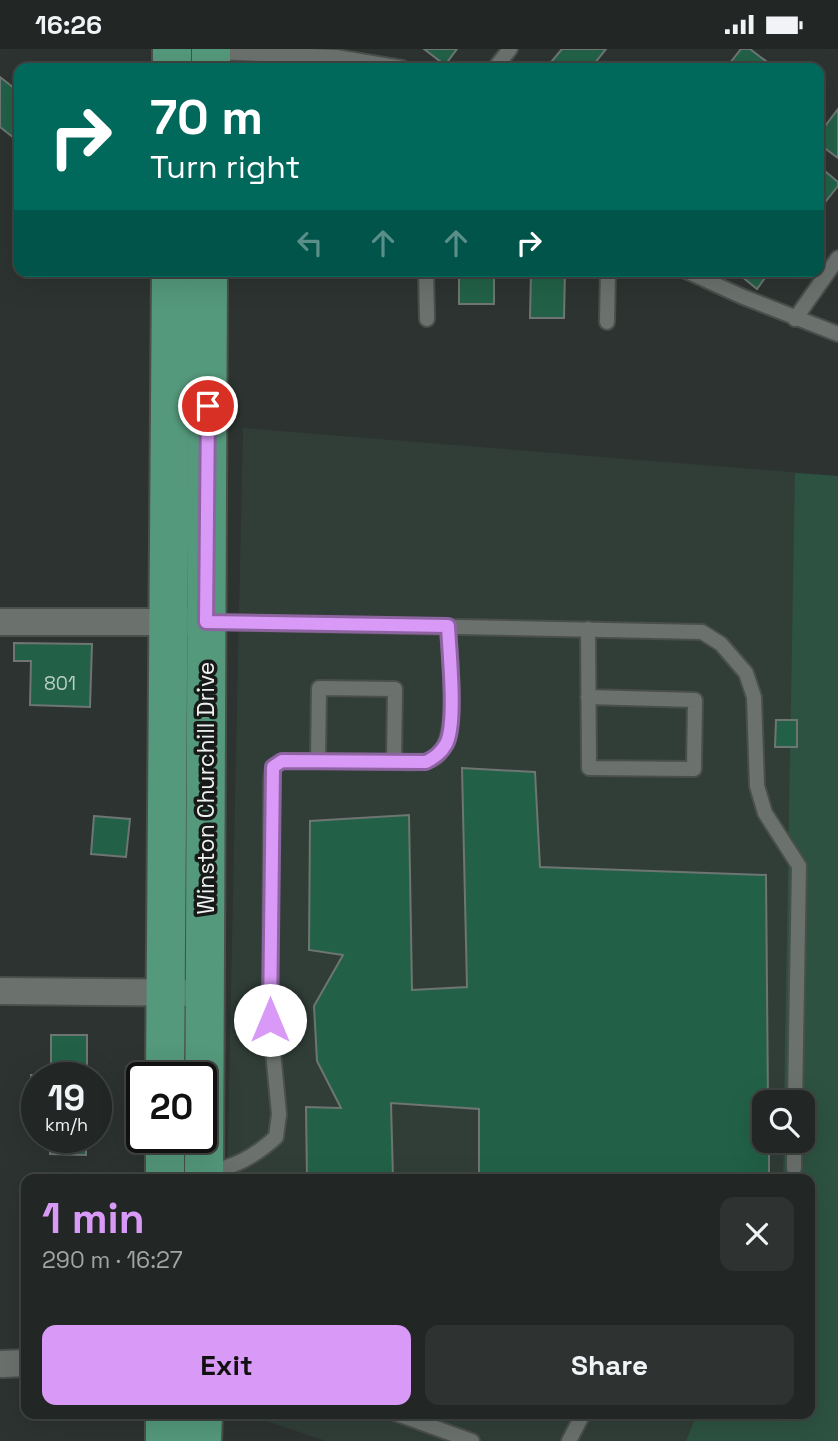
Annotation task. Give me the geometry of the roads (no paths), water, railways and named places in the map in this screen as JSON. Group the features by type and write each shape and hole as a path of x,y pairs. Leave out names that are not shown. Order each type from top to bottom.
{"highway":[{"name":"Winston Churchill Drive","path":"165,1062 171,277"},
{"name":"Winston Churchill Drive","path":"182,1170 205,993 208,277"},
{"path":"164,1441 165,1419"},
{"path":"202,1441 203,1419"}],"street":[{"path":"0,622 206,622"},
{"path":"0,991 205,993"}],"lane":[{"path":"499,63 510,49"},
{"path":"211,56 336,53 380,63"},
{"path":"794,319 838,258"},
{"path":"426,277 427,319"},
{"path":"607,322 608,277"},
{"path":"700,277 794,319 838,334"},
{"path":"206,622 702,632 720,644 746,673 754,697 757,786 765,813 799,866 795,1090"},
{"path":"182,1170 234,1167 256,1156 276,1137 279,1114 272,1073 270,1020 273,767 282,761 426,762 437,756 448,742 451,712 448,626"},
{"path":"588,629 588,698 589,768 694,769 695,700 588,698"},
{"path":"318,761 319,688 395,689 394,762"},
{"path":"794,1153 794,1168"},
{"path":"411,1419 472,1441"},
{"path":"569,1441 580,1419"}]}
